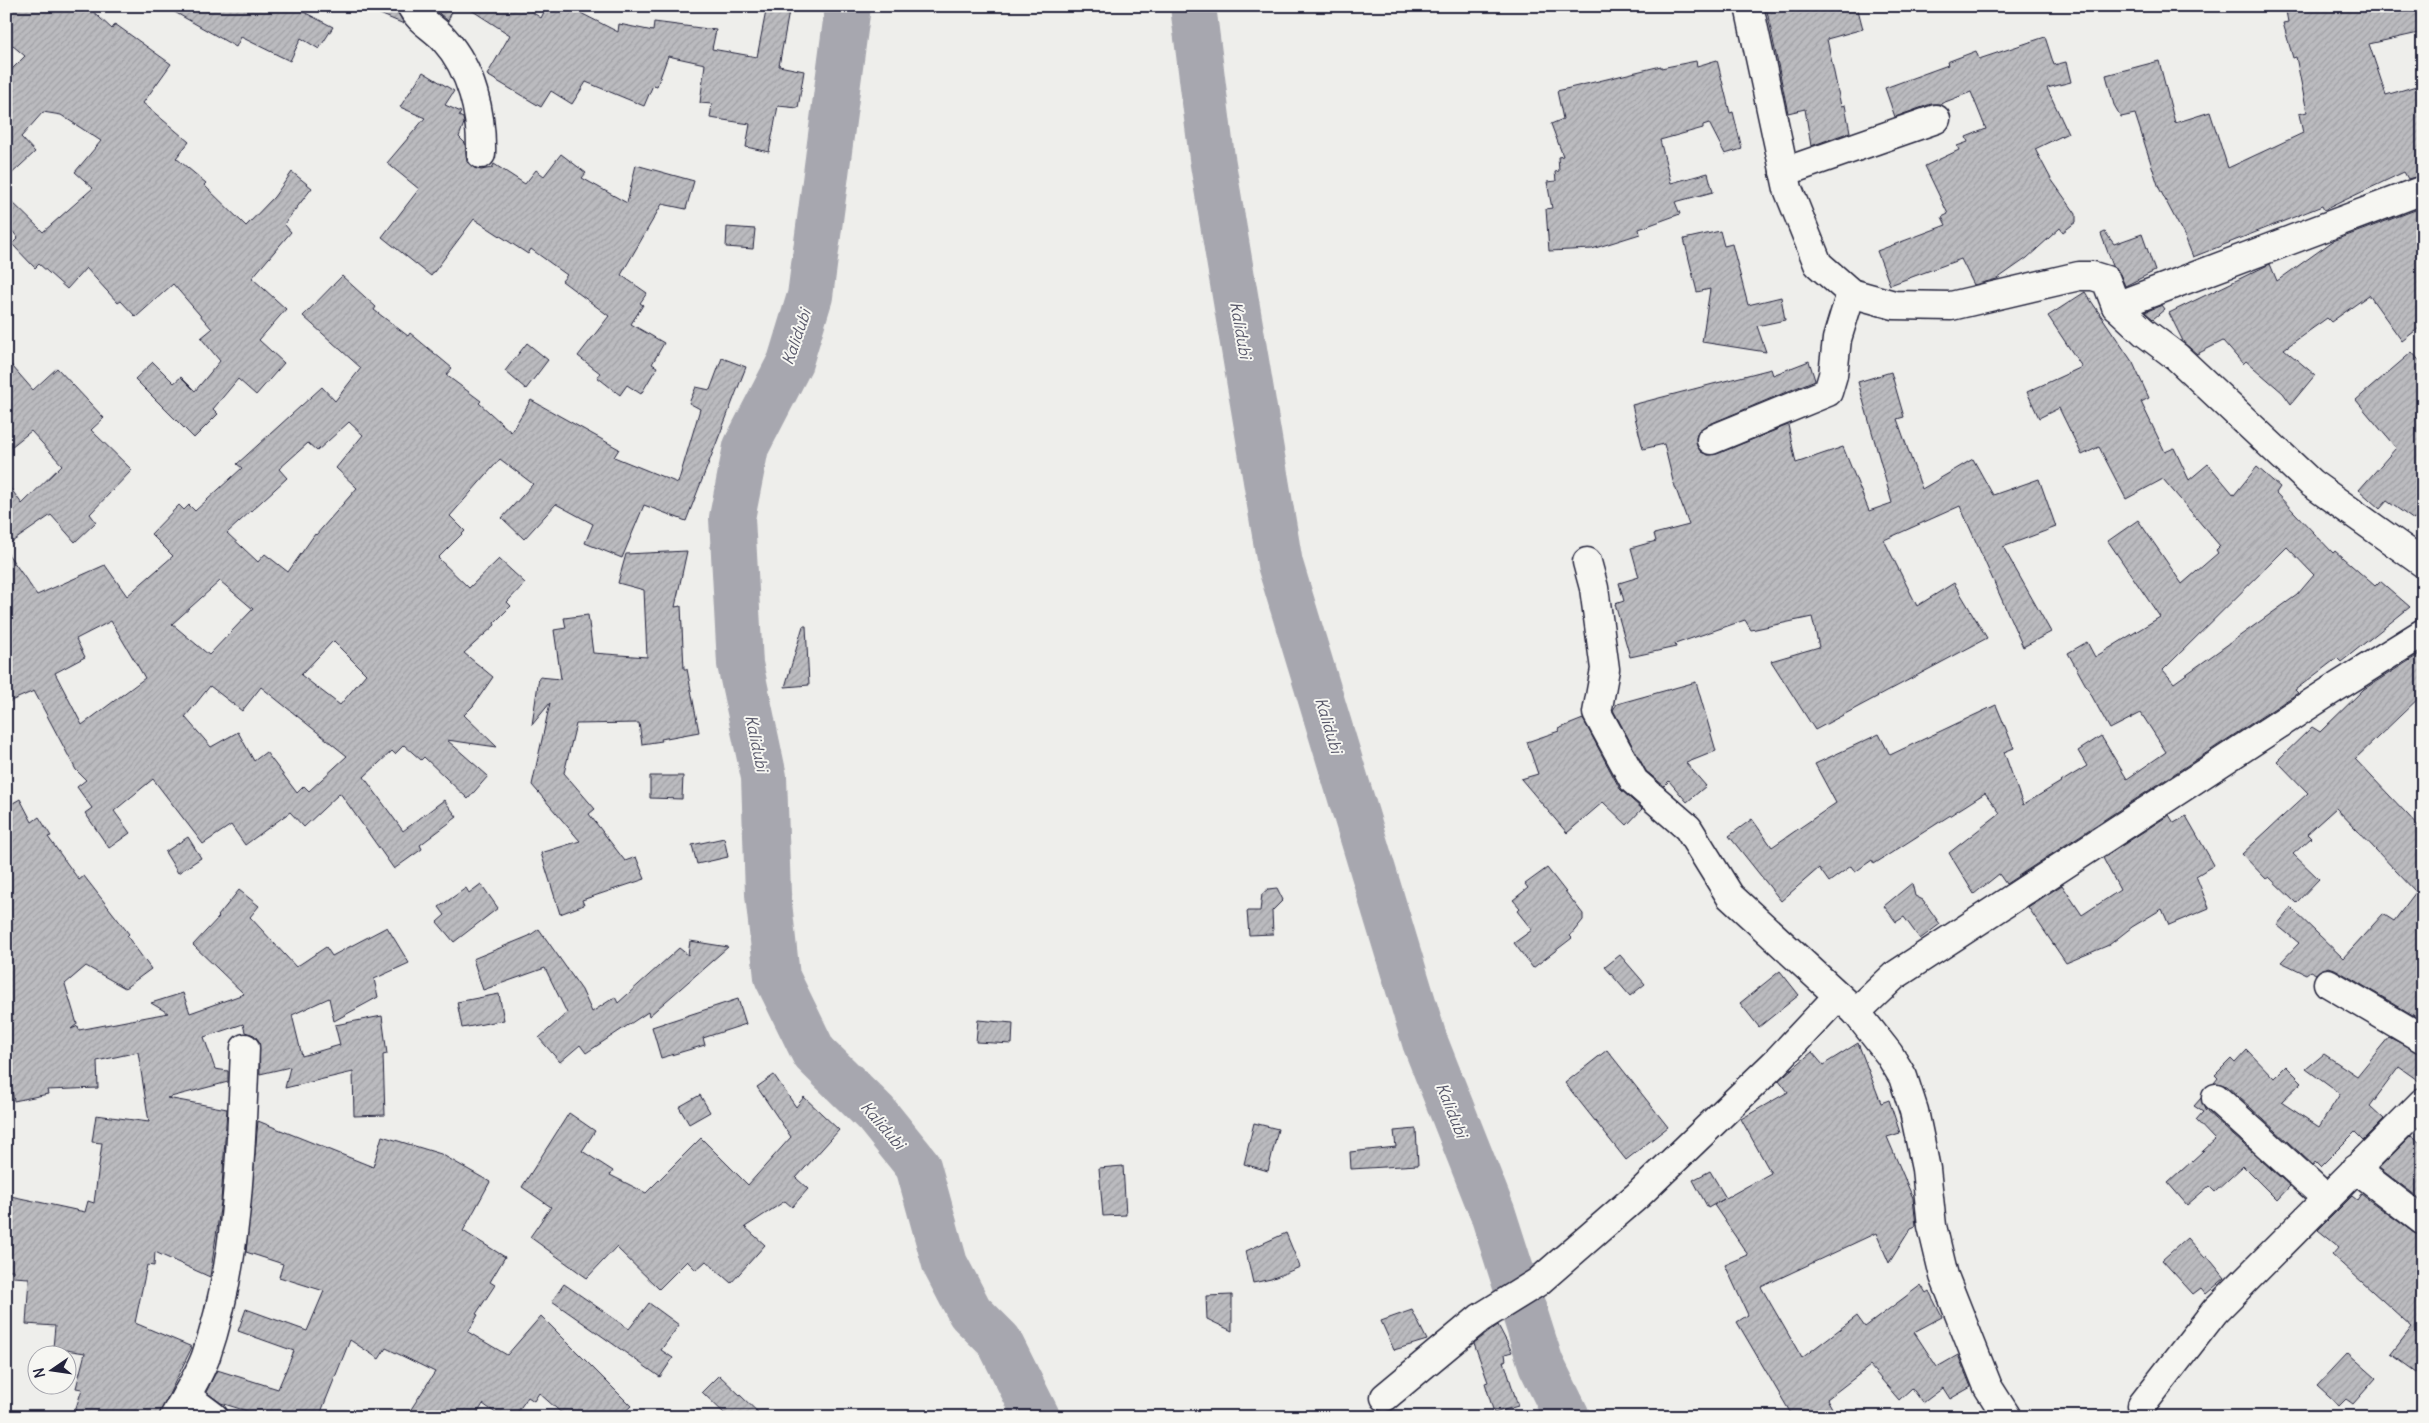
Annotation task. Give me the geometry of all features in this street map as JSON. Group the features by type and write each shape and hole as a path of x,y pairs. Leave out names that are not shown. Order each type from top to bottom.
{"street":[{"path":"411,6 417,16 444,39 475,95 482,126 481,154"},
{"path":"1749,6 1788,189 1818,264 1851,293 1894,305 1952,306 2078,276 2093,276 2106,280 2116,306 2144,332 2177,357 2311,482 2423,563"},
{"path":"1784,172 1936,118"},
{"path":"2116,306 2423,190"},
{"path":"1711,440 1828,392 1833,375 1837,339 1851,293"},
{"path":"1587,562 1594,588 1604,669 1597,713 1634,781 1688,828 1730,896 1847,1004 1889,1054 1903,1077 1914,1110 1926,1169 1932,1226 1944,1276 1988,1387 2008,1417"},
{"path":"1385,1397 1480,1318 1538,1282 1637,1196 1775,1064 1847,1004 1894,976 2423,633"},
{"path":"2328,983 2423,1039"},
{"path":"214,1417 180,1406 206,1356 222,1291 236,1208 244,1048"},
{"path":"2216,1098 2326,1198"},
{"path":"2142,1405 2215,1311 2423,1102"},
{"path":"2355,1169 2423,1221"}],"building":[{"path":"15,6 87,6 112,29 115,24 171,64 143,103 189,142 176,158 206,183 204,185 246,226 274,197 292,172 312,188 284,224 291,232 252,278 286,309 259,340 284,363 256,395 238,379 213,409 218,414 194,438 135,379 153,362 174,383 181,377 195,391 220,361 201,338 212,329 173,284 136,317 121,301 118,303 86,268 67,289 39,264 35,268 12,244 18,238 6,223 6,196 43,232 93,188 75,172 101,141 61,115 43,112 21,137 35,152 6,179 6,75 25,56 6,40 6,16"},
{"path":"164,6 292,6 333,27 319,49 301,38 290,61 241,37 236,47"},
{"path":"363,6 395,6 404,24 363,7"},
{"path":"431,6 454,6 448,21"},
{"path":"465,6 523,6 541,18 547,6 567,6 618,32 619,24 653,31 654,22 716,30 712,49 757,57 767,6 790,6 779,66 804,71 798,108 778,106 769,152 746,147 750,124 710,118 712,104 700,103 705,64 668,56 657,86 653,85 644,106 586,82 572,104 551,91 541,107 487,75 510,35"},
{"path":"1766,6 1857,6 1863,29 1827,39 1841,106 1845,105 1850,132 1811,146 1805,109 1788,113"},
{"path":"2285,6 2423,6 2423,32 2369,44 2386,95 2423,84 2423,175 2408,179 2404,172 2324,210 2322,206 2193,257 2185,237 2159,188 2135,114 2121,117 2114,105 2106,75 2159,61 2175,123 2210,112 2228,168 2303,133 2299,114 2307,112 2296,57 2293,58 2283,23 2288,22"},
{"path":"2045,37 2054,65 2066,62 2071,82 2047,88 2068,133 2035,149 2051,179 2076,214 2076,222 2063,232 2060,228 2027,258 1997,279 1974,285 1961,259 1890,285 1877,251 1946,225 1942,217 1948,214 1925,166 1959,150 1957,146 1968,142 1966,137 1986,129 1971,92 1940,104 1931,104 1895,117 1885,88 1948,65 1947,62 1976,51 1979,59"},
{"path":"1717,60 1730,113 1733,112 1742,149 1725,154 1709,123 1703,125 1703,128 1660,140 1671,183 1708,173 1713,192 1675,202 1680,214 1639,229 1640,234 1592,249 1549,251 1546,209 1552,208 1547,182 1556,181 1555,172 1559,171 1558,157 1563,156 1551,124 1563,119 1557,91 1661,66 1661,68 1696,61 1697,66"},
{"path":"423,72 454,91 445,105 461,112 459,116 463,118 464,123 459,137 465,143 467,162 474,168 481,170 492,168 494,164 525,184 536,170 544,176 561,154 586,173 582,178 627,203 636,165 694,181 686,209 662,204 621,275 647,293 640,303 643,305 631,324 664,343 652,364 657,367 641,394 627,385 620,395 597,377 600,373 578,356 609,316 562,281 567,275 531,249 528,254 474,219 431,276 382,237 419,189 387,163 425,118 400,107"},
{"path":"2418,209 2423,216 2423,325 2402,341 2369,295 2331,322 2327,318 2284,349 2315,375 2291,404 2283,393 2246,361 2243,364 2223,341 2197,354 2184,343 2169,313 2270,264 2277,281 2333,241"},
{"path":"727,227 755,229 753,249 726,247"},
{"path":"1720,231 1724,246 1732,244 1748,305 1781,297 1785,320 1757,326 1766,352 1702,342 1710,289 1697,292 1684,239"},
{"path":"2105,232 2114,244 2142,234 2155,271 2125,286 2120,274 2113,266 2101,234"},
{"path":"342,276 376,307 374,310 408,336 410,333 452,368 446,375 481,401 479,403 511,432 531,400 619,449 614,457 678,483 700,409 689,403 696,387 710,390 722,358 746,367 686,521 644,505 622,558 585,543 593,524 556,504 524,539 502,518 533,484 500,459 450,516 465,531 438,558 469,588 499,559 525,583 507,602 511,606 494,623 495,625 464,653 493,677 473,706 464,715 497,747 447,740 488,776 468,799 424,757 421,760 404,745 395,754 392,751 364,777 403,831 444,800 457,817 420,845 422,849 394,869 340,793 304,827 290,812 245,845 231,825 203,844 153,779 114,811 130,833 109,848 85,813 92,808 77,787 86,780 76,770 34,691 6,703 6,551 37,595 105,565 127,596 173,556 151,534 179,505 184,510 189,505 195,511 242,468 237,464 322,387 335,401 361,368 303,316","holes":["349,422 363,435 336,468 357,488 315,534 288,572 265,554 258,562 227,533 287,478 279,469 308,443 317,451","220,581 253,609 209,655 172,624","111,621 145,678 82,725 55,673 85,657 76,639","333,641 366,674 340,705 301,675","210,686 242,711 261,687 347,756 309,791 304,786 297,793 266,752 254,761 238,732 211,747 185,717"]},
{"path":"2085,292 2133,363 2149,398 2141,402 2165,452 2174,448 2189,480 2208,464 2234,495 2257,467 2280,487 2276,493 2333,553 2335,551 2375,586 2380,581 2410,607 2341,662 2337,658 2295,690 2298,693 2006,884 1999,874 1974,894 1949,853 2000,813 1985,793 1874,864 1872,860 1855,872 1851,866 1829,882 1819,868 1781,901 1729,836 1752,819 1772,847 1836,803 1815,764 1879,734 1890,755 1996,705 2014,748 2004,752 2023,805 2087,766 2078,751 2101,736 2127,779 2166,752 2141,713 2110,729 2068,653 2087,642 2095,657 2160,617 2108,541 2138,520 2182,584 2218,553 2216,550 2220,546 2163,479 2126,499 2099,447 2082,455 2059,408 2039,418 2027,392 2082,367 2048,316","holes":["2287,547 2314,575 2297,595 2174,683 2163,670"]},
{"path":"2162,305 2165,309 2153,319 2145,312"},
{"path":"527,343 548,360 526,389 505,371"},
{"path":"2412,352 2423,365 2423,508 2414,520 2387,501 2380,509 2359,490 2396,448 2356,400"},
{"path":"6,359 33,390 57,368 104,418 91,430 132,470 90,514 96,522 75,542 51,515 6,546 6,482 22,504 62,465 31,431 6,451"},
{"path":"1809,361 1815,380 1705,426 1698,431 1696,438 1697,446 1701,452 1708,455 1717,454 1788,425 1796,463 1843,447 1869,511 1892,503 1858,382 1891,372 1904,417 1897,419 1922,489 1973,459 1993,495 2039,479 2056,527 2003,547 2051,632 2023,647 1960,506 1884,540 1917,606 1954,583 1987,638 1815,730 1771,661 1819,647 1812,617 1751,630 1745,620 1675,644 1676,647 1630,657 1615,604 1624,601 1619,583 1639,577 1631,548 1656,541 1654,534 1689,525 1673,481 1664,444 1643,449 1632,405 1771,369 1773,375"},
{"path":"687,551 675,607 681,606 684,669 687,669 699,732 642,744 639,723 576,724 564,773 595,809 589,814 625,861 636,857 645,879 582,900 584,905 560,914 541,853 580,841 532,785 550,703 532,725 539,677 561,679 554,630 566,628 564,618 588,615 593,653 647,657 644,590 618,583 626,554"},
{"path":"803,626 806,626 809,685 785,687"},
{"path":"2423,652 2423,694 2355,759 2423,831 2423,1021 2335,969 2328,967 2316,974 2310,971 2306,974 2281,962 2299,943 2277,925 2291,908 2343,958 2383,914 2394,921 2416,892 2336,808 2307,834 2311,838 2293,854 2319,879 2296,903 2269,877 2266,879 2242,854 2308,793 2277,761 2312,727 2320,732 2364,689"},
{"path":"1696,682 1716,751 1686,763 1706,786 1687,802 1669,781 1664,786 1646,771 1613,710 1617,704"},
{"path":"1583,719 1620,789 1642,809 1627,825 1603,802 1567,833 1521,779 1538,774 1527,742 1559,731 1558,729"},
{"path":"650,776 683,776 682,799 650,798"},
{"path":"20,799 32,822 39,817 51,836 48,837 79,880 84,876 129,934 127,936 151,969 125,988 86,966 65,984 77,1024 71,1029 78,1026 79,1030 168,1013 151,1003 183,993 190,1013 244,994 193,945 219,917 239,890 259,906 250,917 296,967 326,947 332,956 387,927 409,963 374,979 378,997 334,1021 329,998 292,1015 302,1056 340,1045 335,1025 382,1016 387,1054 383,1055 385,1115 354,1116 353,1072 285,1088 290,1067 260,1074 259,1041 254,1035 245,1032 243,1024 204,1037 215,1069 228,1071 228,1082 167,1098 227,1109 221,1202 210,1277 155,1252 154,1266 147,1265 135,1323 192,1347 158,1417 94,1417 75,1411 82,1389 78,1388 78,1380 85,1353 78,1352 78,1346 53,1346 55,1326 26,1324 29,1278 13,1277 13,1270 6,1270 6,1195 85,1212 88,1201 94,1203 102,1143 92,1142 96,1115 149,1122 138,1052 97,1061 98,1088 47,1090 48,1094 14,1101 6,1059 6,807"},
{"path":"2169,815 2174,823 2186,816 2214,865 2196,876 2209,908 2169,925 2162,909 2132,927 2109,945 2066,963 2028,907 2062,885 2082,915 2120,890 2103,858"},
{"path":"188,837 201,858 178,873 165,852"},
{"path":"724,838 728,857 697,864 692,845"},
{"path":"1547,868 1583,914 1583,920 1570,936 1572,938 1533,968 1514,943 1532,930 1517,911 1520,908 1513,900 1528,888 1525,884"},
{"path":"1912,883 1915,896 1923,900 1940,924 1920,939 1904,917 1896,922 1884,906"},
{"path":"481,884 498,908 454,942 437,922 445,915 439,907 466,888 469,893"},
{"path":"1277,888 1283,900 1272,911 1273,934 1249,935 1247,911 1260,911 1262,894 1268,889"},
{"path":"539,929 582,990 592,1012 615,997 618,1003 679,948 688,955 690,941 728,947 649,1016 648,1012 586,1053 580,1045 560,1062 539,1038 567,1013 545,968 483,990 473,959 529,936"},
{"path":"1620,955 1645,984 1630,996 1605,967"},
{"path":"1780,971 1799,995 1759,1027 1740,1003"},
{"path":"499,994 504,1020 462,1028 457,1002"},
{"path":"738,999 746,1024 703,1038 705,1045 661,1058 652,1027"},
{"path":"978,1020 1013,1023 1012,1044 976,1042"},
{"path":"2389,1037 2423,1055 2423,1084 2399,1067 2370,1106 2384,1119 2363,1140 2355,1132 2320,1167 2315,1162 2313,1165 2227,1086 2214,1083 2218,1078 2215,1075 2231,1059 2235,1063 2247,1050 2274,1078 2286,1066 2302,1082 2281,1102 2319,1127 2340,1094 2306,1069 2324,1054 2357,1076"},
{"path":"1858,1043 1881,1103 1889,1100 1900,1133 1887,1137 1913,1198 1916,1226 1911,1228 1889,1263 1876,1233 1761,1287 1802,1358 1857,1316 1865,1327 1921,1285 1926,1293 1929,1291 1942,1317 1914,1332 1937,1367 1958,1355 1971,1387 1950,1399 1943,1388 1923,1403 1912,1388 1899,1400 1870,1366 1827,1399 1837,1417 1793,1417 1737,1322 1748,1315 1725,1265 1748,1255 1714,1205 1724,1199 1708,1208 1693,1180 1710,1171 1726,1198 1771,1173 1741,1119 1788,1092 1779,1080 1812,1052 1823,1065"},
{"path":"1607,1050 1668,1127 1626,1160 1565,1083"},
{"path":"774,1075 796,1107 804,1097 839,1130 796,1178 808,1189 792,1207 785,1201 745,1227 765,1245 731,1283 706,1261 696,1270 687,1261 659,1289 616,1247 587,1278 530,1237 551,1207 522,1187 569,1113 595,1131 582,1151 613,1171 610,1175 646,1193 701,1138 748,1185 791,1137 757,1087"},
{"path":"700,1095 710,1112 689,1124 679,1107"},
{"path":"2201,1098 2205,1110 2290,1186 2277,1200 2243,1166 2215,1192 2209,1186 2187,1205 2168,1183 2215,1140 2196,1120 2203,1112 2194,1106"},
{"path":"258,1121 373,1167 382,1136 441,1154 490,1182 463,1231 505,1257 490,1282 495,1285 476,1314 478,1315 468,1332 507,1355 541,1316 631,1406 619,1417 566,1417 539,1393 534,1401 528,1397 514,1417 501,1417 483,1404 475,1417 406,1417 435,1372 386,1348 379,1359 350,1340 319,1417 266,1417 221,1403 206,1392 217,1370 278,1389 294,1351 238,1331 246,1309 307,1331 324,1291 279,1277 283,1264 246,1252"},
{"path":"1254,1123 1278,1129 1268,1171 1244,1164"},
{"path":"1416,1129 1418,1165 1351,1169 1350,1152 1396,1147 1394,1131"},
{"path":"2411,1136 2423,1145 2423,1201 2379,1168"},
{"path":"1123,1166 1126,1215 1103,1216 1099,1168"},
{"path":"2361,1194 2414,1233 2423,1236 2423,1377 2391,1354 2412,1327 2332,1255 2339,1247 2318,1230 2352,1196 2357,1200"},
{"path":"1286,1233 1300,1267 1271,1279 1253,1283 1246,1251"},
{"path":"2187,1238 2205,1258 2207,1256 2225,1278 2206,1294 2201,1288 2193,1294 2162,1260"},
{"path":"564,1284 629,1329 649,1303 679,1325 661,1350 673,1358 660,1377 552,1301"},
{"path":"1232,1295 1232,1331 1207,1319 1206,1296"},
{"path":"1412,1310 1427,1340 1394,1350 1381,1321"},
{"path":"1498,1325 1512,1352 1505,1354 1506,1361 1504,1361 1518,1406 1494,1413 1485,1383 1488,1382 1474,1343"},
{"path":"2348,1353 2376,1378 2353,1404 2346,1399 2339,1406 2317,1386"},
{"path":"719,1375 763,1417 728,1417 702,1392"}],"waterway":[{"name":"Kalidubi","path":"848,6 810,296 790,362 746,447 732,518 740,664 764,777 768,894 777,977 814,1053 876,1114 918,1166 945,1264 970,1312 999,1341 1037,1417"},
{"name":"Kalidubi","path":"1193,6 1212,158 1280,564 1425,1042 1493,1214 1541,1364 1567,1417"}]}
